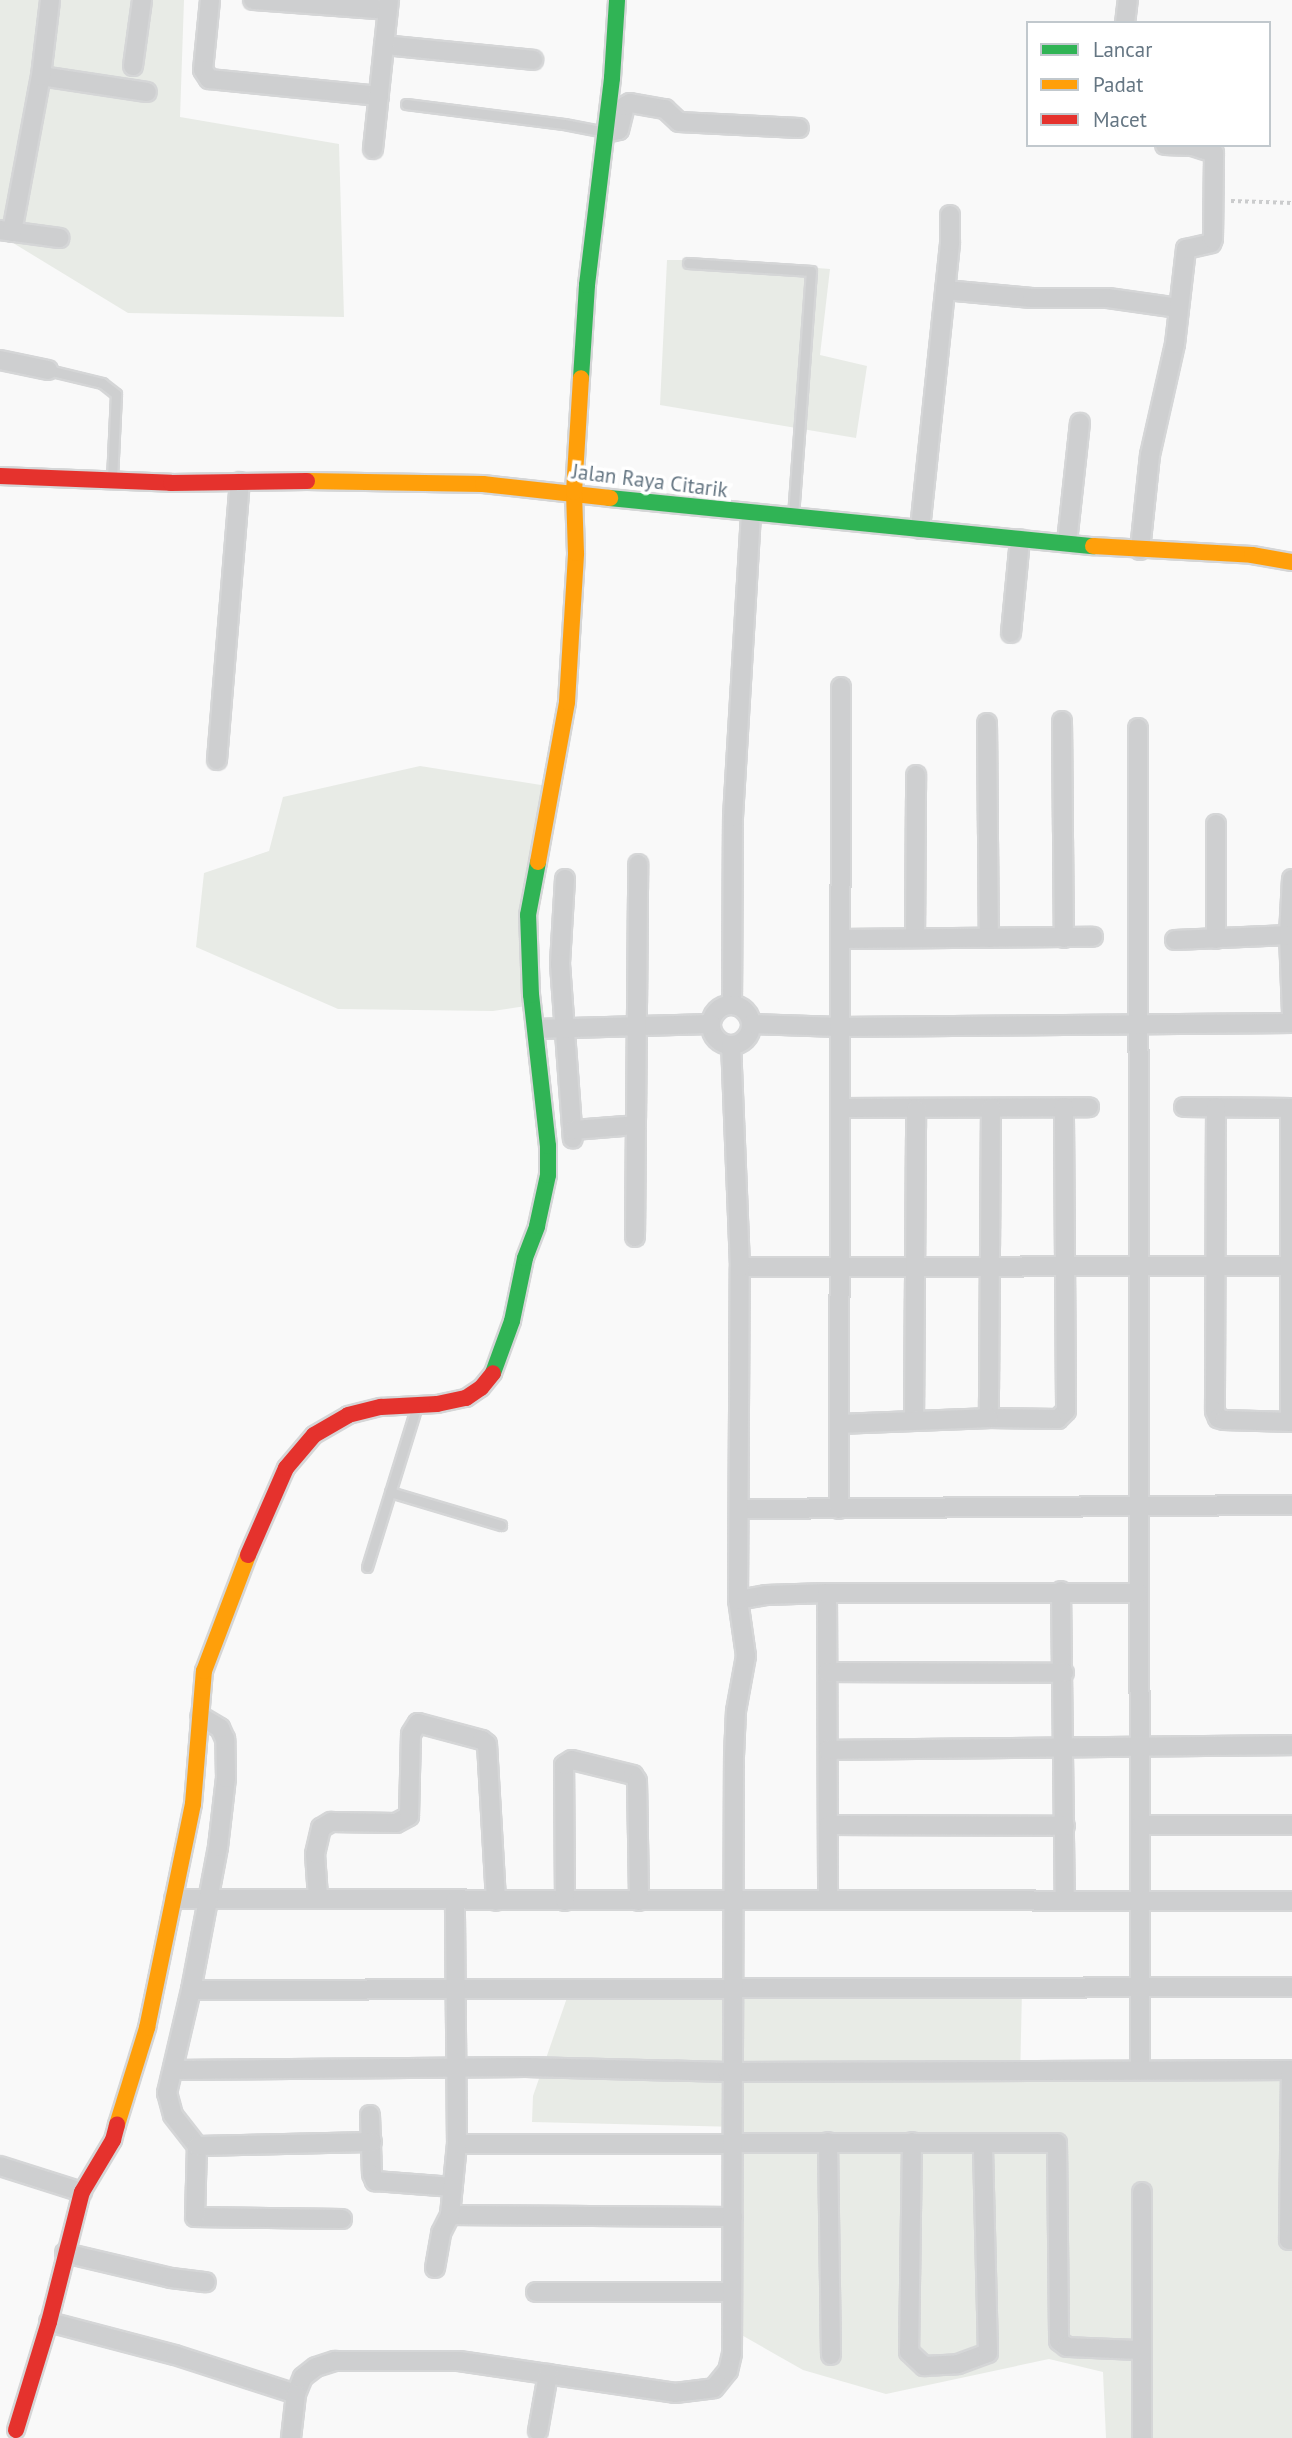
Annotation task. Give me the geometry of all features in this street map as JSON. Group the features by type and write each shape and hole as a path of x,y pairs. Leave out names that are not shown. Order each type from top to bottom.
{"street":[{"path":"50,0 41,76 6,231 59,238"},
{"path":"133,66 142,0"},
{"path":"210,0 203,71 209,79 379,96"},
{"path":"253,0 389,5 373,149"},
{"path":"13,2432 49,2322 82,2192 113,2140 131,2088 147,2028 192,1804 204,1671 227,1604 286,1468 314,1435 348,1415 381,1407 466,1398 481,1388 495,1370 512,1321 517,1288 537,1226 548,1175 548,1146 528,915 567,702 575,588 574,492 587,285 606,132 617,0"},
{"path":"1125,21 1128,0"},
{"path":"384,45 533,60"},
{"path":"41,76 147,92"},
{"path":"606,132 619,130 625,106 630,103 666,109 680,122 799,128"},
{"path":"1140,550 1150,455 1174,344 1186,249 1212,241 1213,152 1196,147"},
{"path":"920,529 945,290 950,215"},
{"path":"945,290 1021,297 1108,298 1178,308"},
{"path":"0,360 48,370"},
{"path":"1067,542 1080,423"},
{"name":"Jalan Raya Citarik","path":"0,477 112,481 372,480 483,484 1020,540 1140,550 1252,555 1292,562"},
{"path":"217,760 224,639 240,482"},
{"path":"732,1005 733,817 751,514"},
{"path":"1011,634 1020,540"},
{"path":"839,1509 841,687"},
{"path":"1062,721 1064,938"},
{"path":"987,723 989,938"},
{"path":"1138,728 1137,1504 1141,1748 1140,2069"},
{"path":"915,938 916,775"},
{"path":"1216,824 1216,939"},
{"path":"635,1237 638,864"},
{"path":"565,879 559,943 573,1135 636,1125"},
{"path":"1292,880 1289,935 1292,1014"},
{"path":"1175,940 1289,935"},
{"path":"840,939 1093,937"},
{"path":"732,1005 749,1014 751,1024 746,1039 731,1045 717,1039 711,1024 718,1010 732,1005"},
{"path":"751,1024 839,1027 1292,1023"},
{"path":"536,1029 711,1024"},
{"path":"291,2438 296,2393 303,2377 316,2367 335,2361 459,2361 661,2392 714,2388 728,2371 733,2353 736,1900 734,1744 736,1711 746,1656 738,1600 741,1509 740,1266 731,1045"},
{"path":"841,1424 989,1418 1058,1419 1066,1411 1064,1107"},
{"path":"841,1108 1089,1107"},
{"path":"1184,1107 1216,1107 1291,1108 1291,1422 1232,1421 1217,1418 1216,1107"},
{"path":"989,1418 990,1108"},
{"path":"914,1420 916,1109"},
{"path":"740,1266 1290,1266"},
{"path":"741,1509 1137,1504 1292,1505"},
{"path":"1061,1591 1065,1901"},
{"path":"738,1600 766,1595 827,1593 1138,1593"},
{"path":"827,1593 830,1825 828,1899"},
{"path":"827,1672 1063,1673"},
{"path":"200,1716 220,1728 228,1754 218,1847 191,1990 167,2093 169,2105 197,2146 195,2217 342,2219"},
{"path":"317,1897 316,1854 321,1828 331,1822 396,1823 409,1816 411,1734 418,1723 482,1740 487,1744 496,1901"},
{"path":"828,1750 1292,1745"},
{"path":"565,1901 564,1765 572,1760 633,1775 637,1781 639,1901"},
{"path":"830,1825 1065,1826"},
{"path":"1141,1825 1292,1825"},
{"path":"174,1899 317,1897 455,1901 1292,1901"},
{"path":"435,2268 441,2233 450,2215 457,2144 454,2068 455,1901"},
{"path":"191,1990 1292,1987"},
{"path":"173,2070 1291,2070 1289,2241 1292,2240"},
{"path":"370,2115 372,2174 375,2181 453,2187"},
{"path":"197,2146 372,2142"},
{"path":"828,2142 831,2355"},
{"path":"912,2142 909,2351 925,2366 958,2364 988,2353 983,2144"},
{"path":"457,2144 1057,2143 1061,2345 1140,2350"},
{"path":"0,2166 82,2192"},
{"path":"1142,2192 1142,2438"},
{"path":"450,2215 733,2217"},
{"path":"65,2253 171,2278 206,2281"},
{"path":"536,2292 732,2292"},
{"path":"49,2322 175,2355 296,2393"},
{"path":"538,2431 548,2374"}],"lane":[{"path":"406,104 606,132"},
{"path":"688,263 811,271 793,518"},
{"path":"48,370 102,383 116,394 112,481"},
{"path":"367,1567 418,1404"},
{"path":"390,1493 501,1525"}],"path":[{"path":"1214,200 1292,203"}],"shaded area":[{"path":"0,0 184,0 180,117 339,144 344,317 128,313 0,235"},
{"path":"667,260 714,260 830,269 820,355 867,366 856,438 660,405"},
{"path":"420,766 560,788 532,922 526,1006 493,1011 338,1009 196,947 204,873 269,851 283,797"},
{"path":"570,1989 1022,1990 1020,2081 1292,2081 1292,2438 1106,2438 1103,2372 1049,2359 886,2394 803,2370 738,2333 740,2127 532,2122 533,2096"}],"traffic: fast":[{"path":"581,378 587,285 612,78 617,0"},
{"path":"610,498 1093,546"},
{"path":"493,1373 512,1321 525,1258 537,1226 548,1175 548,1146 531,995 528,915 538,862"}],"traffic: slow":[{"path":"538,862 567,702 576,553 574,492 581,378"},
{"path":"307,481 483,484 610,498"},
{"path":"1093,546 1252,555 1292,562"},
{"path":"117,2125 147,2028 193,1804 204,1671 248,1555"}],"traffic: jam":[{"path":"0,476 171,483 307,481"},
{"path":"248,1555 286,1468 314,1435 348,1415 381,1407 437,1404 466,1398 481,1388 493,1373"},
{"path":"16,2430 49,2322 82,2192 113,2140 117,2125"}]}
